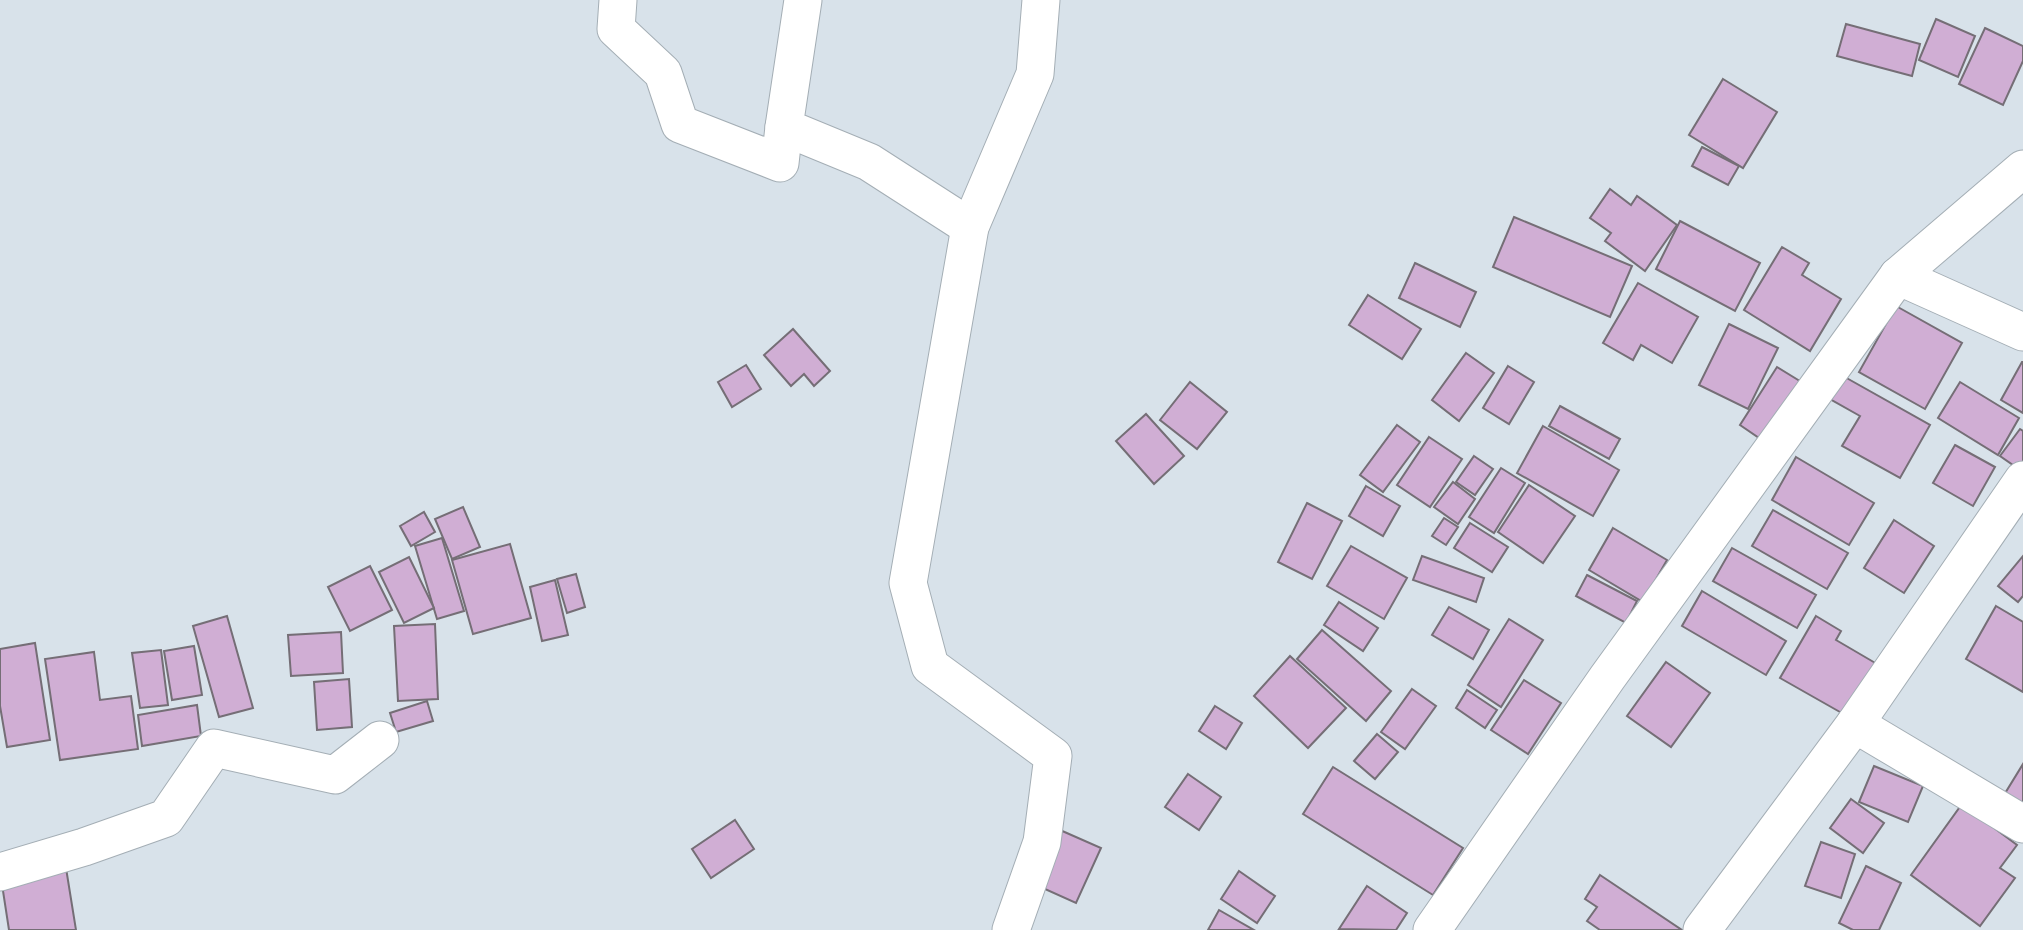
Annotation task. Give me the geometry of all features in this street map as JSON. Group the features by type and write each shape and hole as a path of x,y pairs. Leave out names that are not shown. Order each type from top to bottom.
{"street":[{"path":"618,0 616,29 663,73 680,124 780,163 803,0"},
{"path":"1011,930 1042,842 1053,757 930,666 908,583 970,227 1035,74 1041,0"},
{"path":"784,127 869,162 970,227"},
{"path":"1432,930 1607,678 1898,276 2023,169"},
{"path":"1898,276 2023,332"},
{"path":"1702,930 1855,724 2023,480"},
{"path":"1855,724 2023,824"},
{"path":"0,872 84,847 166,818 214,748 335,775 380,740"}],"building":[{"path":"1936,19 1975,36 1958,77 1919,60"},
{"path":"1846,24 1920,44 1912,76 1837,56"},
{"path":"1985,28 2023,46 2023,61 2003,105 1959,84"},
{"path":"1723,79 1777,112 1743,168 1689,135"},
{"path":"1702,147 1739,166 1728,185 1692,166"},
{"path":"1610,189 1631,205 1637,196 1677,225 1645,271 1605,241 1611,233 1590,218"},
{"path":"1514,217 1632,266 1610,317 1493,267"},
{"path":"1680,221 1760,263 1735,311 1656,269"},
{"path":"1782,247 1809,263 1802,275 1841,299 1810,351 1744,310"},
{"path":"1415,263 1476,292 1460,327 1399,298"},
{"path":"1638,283 1698,317 1672,363 1641,345 1633,360 1603,343"},
{"path":"1368,295 1421,329 1402,359 1349,325"},
{"path":"1896,306 1962,343 1925,409 1859,372"},
{"path":"1729,324 1778,348 1748,409 1699,385"},
{"path":"793,329 830,371 814,386 804,374 791,386 764,355"},
{"path":"1466,353 1494,373 1459,421 1432,400"},
{"path":"2023,362 2023,413 2001,400"},
{"path":"746,365 761,389 732,407 718,382"},
{"path":"1508,366 1534,382 1509,424 1483,408"},
{"path":"1777,367 1803,383 1765,442 1740,425"},
{"path":"1843,376 1930,425 1900,478 1842,446 1860,416 1830,399"},
{"path":"1190,382 1227,412 1197,449 1160,420"},
{"path":"1960,382 2019,418 1998,455 1938,418"},
{"path":"1560,406 1620,439 1609,459 1549,426"},
{"path":"1146,414 1184,456 1154,484 1116,441"},
{"path":"1397,425 1420,442 1383,492 1360,475"},
{"path":"1543,426 1619,470 1593,516 1517,473"},
{"path":"2020,429 2023,431 2023,472 2000,456"},
{"path":"1429,437 1462,459 1430,507 1397,485"},
{"path":"1955,445 1995,467 1973,506 1933,483"},
{"path":"1474,456 1493,469 1475,495 1456,482"},
{"path":"1796,457 1874,503 1849,545 1772,500"},
{"path":"1501,468 1525,483 1494,533 1469,517"},
{"path":"1453,482 1475,499 1458,524 1434,507"},
{"path":"1529,485 1575,516 1543,563 1498,532"},
{"path":"1366,486 1400,506 1383,536 1349,516"},
{"path":"1307,503 1342,521 1312,579 1278,562"},
{"path":"463,507 480,547 452,559 435,519"},
{"path":"1773,510 1848,553 1827,589 1752,546"},
{"path":"424,512 435,532 411,546 400,526"},
{"path":"1444,518 1458,527 1446,545 1432,536"},
{"path":"1894,520 1934,546 1904,593 1864,568"},
{"path":"1470,523 1508,547 1492,572 1454,548"},
{"path":"1613,528 1667,560 1643,602 1589,570"},
{"path":"442,538 464,611 437,619 415,546"},
{"path":"510,544 531,618 473,634 452,560"},
{"path":"1351,546 1407,578 1384,619 1327,586"},
{"path":"1732,548 1816,595 1797,628 1713,581"},
{"path":"1422,556 1484,578 1476,602 1413,580"},
{"path":"2023,556 2023,596 2018,602 1998,586"},
{"path":"409,557 434,608 404,623 379,572"},
{"path":"370,566 392,610 350,631 328,587"},
{"path":"576,574 585,607 567,613 557,579"},
{"path":"1587,575 1637,601 1626,623 1576,596"},
{"path":"555,580 568,635 542,641 530,587"},
{"path":"1702,591 1786,641 1766,675 1682,626"},
{"path":"1339,602 1378,628 1363,651 1324,625"},
{"path":"1996,606 2023,622 2023,692 1966,659"},
{"path":"1449,607 1489,630 1473,659 1432,635"},
{"path":"227,616 253,708 219,717 193,626"},
{"path":"1816,616 1841,631 1836,640 1877,664 1847,716 1780,678"},
{"path":"1509,619 1543,640 1501,707 1468,685"},
{"path":"435,624 438,699 398,701 394,626"},
{"path":"1322,630 1391,691 1366,721 1297,659"},
{"path":"341,632 343,673 291,676 288,635"},
{"path":"35,643 50,740 7,747 0,706 0,649"},
{"path":"194,646 202,695 172,700 164,651"},
{"path":"161,650 168,705 140,708 132,653"},
{"path":"94,652 100,700 131,696 138,749 60,760 45,659"},
{"path":"1290,656 1346,708 1308,748 1254,696"},
{"path":"1666,662 1710,693 1671,747 1627,716"},
{"path":"349,679 352,727 317,730 314,682"},
{"path":"1524,680 1561,703 1528,754 1491,730"},
{"path":"1412,689 1436,706 1405,749 1381,732"},
{"path":"1467,690 1497,710 1485,728 1456,708"},
{"path":"427,701 433,721 396,732 390,713"},
{"path":"197,705 201,736 142,746 138,715"},
{"path":"1215,706 1242,723 1226,749 1199,731"},
{"path":"1377,734 1398,752 1375,779 1354,761"},
{"path":"2023,764 2023,806 2004,795"},
{"path":"1874,766 1923,786 1908,822 1859,802"},
{"path":"1333,767 1463,848 1433,895 1303,814"},
{"path":"1188,774 1221,797 1199,830 1165,807"},
{"path":"1851,799 1884,823 1863,853 1830,828"},
{"path":"1962,804 2017,845 2000,868 2015,878 1980,926 1911,875"},
{"path":"735,820 754,849 711,878 692,849"},
{"path":"1060,830 1101,848 1076,903 1036,885"},
{"path":"1821,842 1855,854 1841,898 1805,886"},
{"path":"1866,866 1901,883 1879,930 1853,930 1839,923"},
{"path":"66,868 76,930 9,930 1,878"},
{"path":"1239,871 1275,896 1257,923 1221,899"},
{"path":"1600,875 1682,930 1600,930 1587,921 1597,907 1585,899"},
{"path":"1367,886 1407,913 1396,930 1339,929"},
{"path":"1219,910 1254,930 1208,930"}]}
